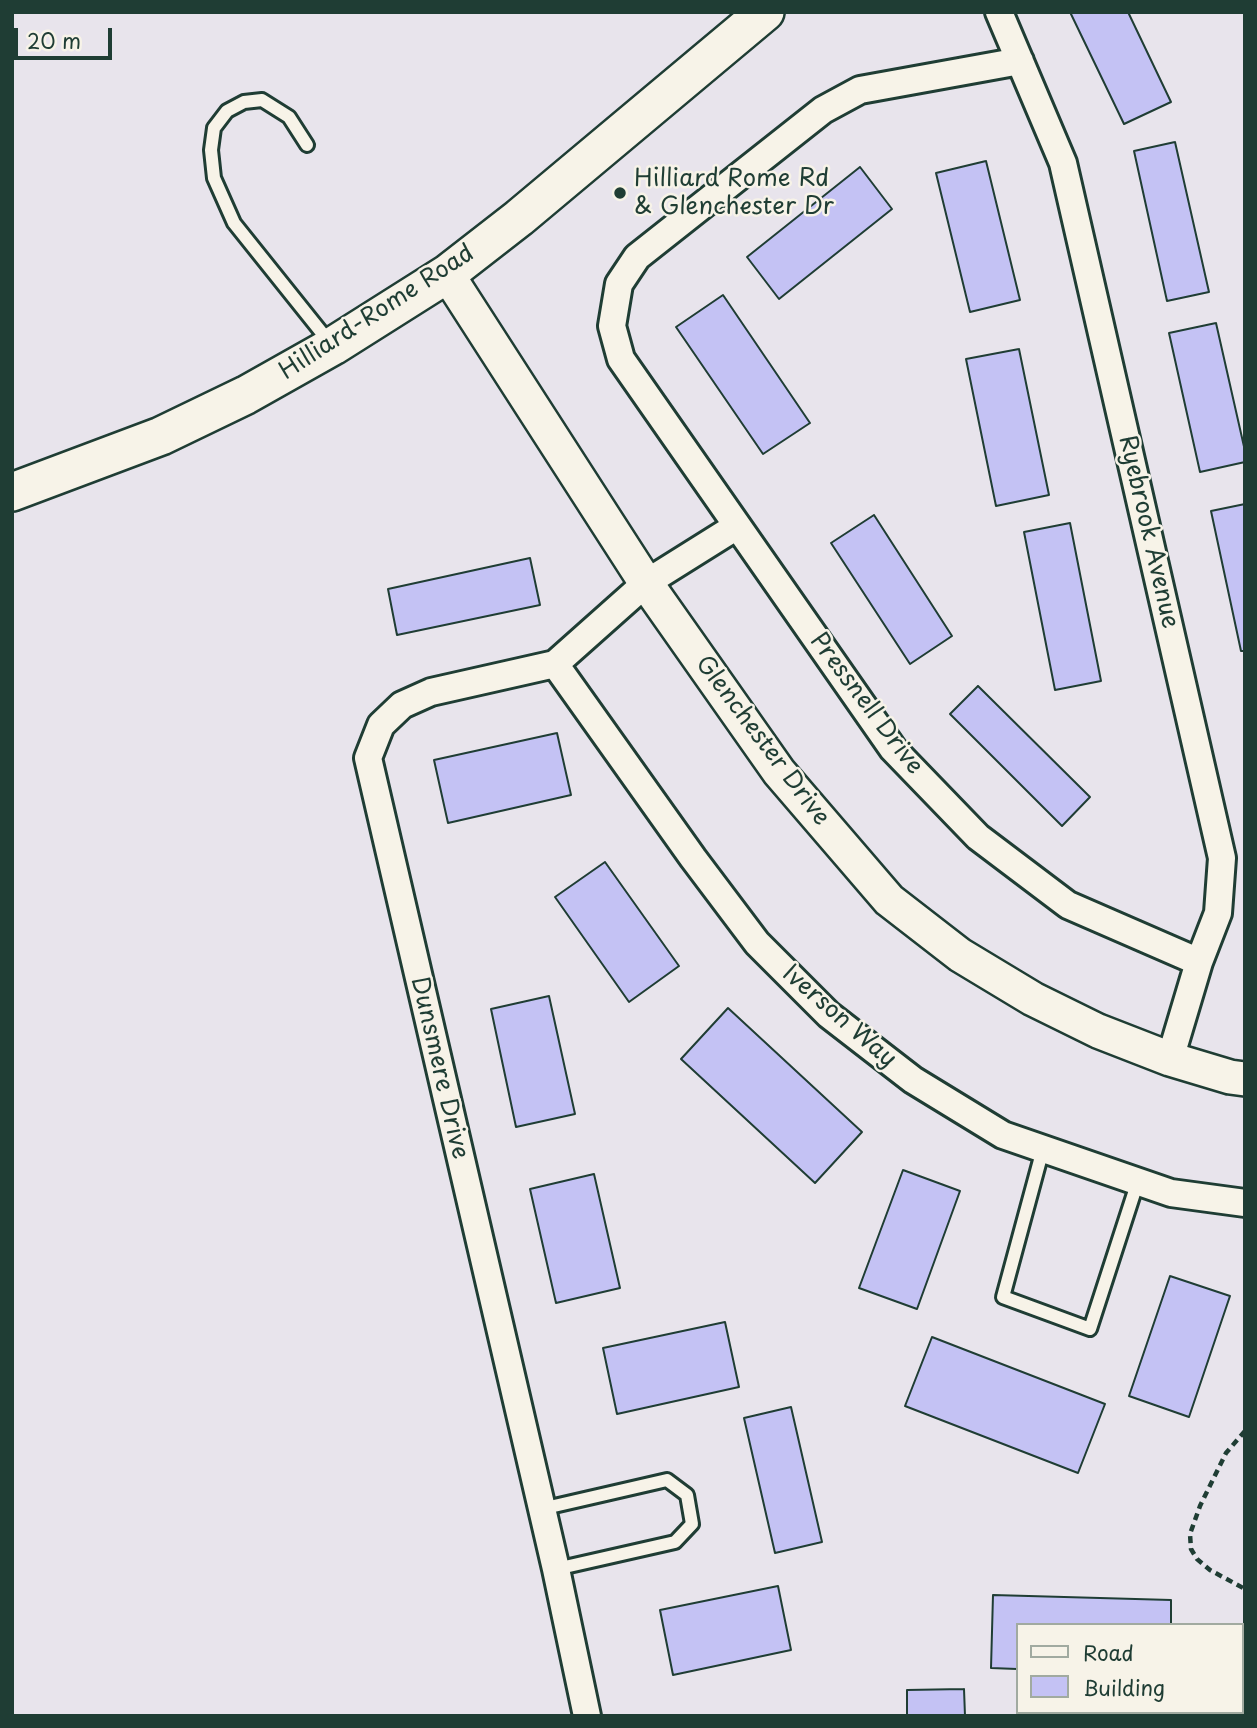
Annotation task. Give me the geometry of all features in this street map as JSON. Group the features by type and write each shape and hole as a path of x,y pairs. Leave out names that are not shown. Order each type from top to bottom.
{"main road":[{"name":"Hilliard-Rome Road","path":"12,492 160,436 246,395 333,346 447,274 528,210 765,12"}],"street":[{"name":"Ryebrook Avenue","path":"999,12 1063,163 1222,858 1218,913 1199,962 1170,1059"},
{"name":"Pressnell Drive","path":"1020,61 860,90 823,110 637,257 619,284 612,326 621,359 893,749 978,837 1068,905 1199,962"},
{"name":"Glenchester Drive","path":"447,274 646,583 779,772 889,900 960,955 1033,999 1098,1031 1170,1059 1245,1079"},
{"path":"646,583 737,526"},
{"name":"Dunsmere Drive","path":"587,1716 556,1569 368,758 381,725 402,705 431,692 555,664 646,583"},
{"name":"Iverson Way","path":"555,664 757,943 820,1006 914,1080 1003,1135 1171,1193 1245,1203"}],"lane":[{"path":"307,145 289,117 261,100 244,102 227,111 214,128 211,150 214,178 234,223 333,346"},
{"path":"1043,1149 1003,1297 1090,1329 1138,1181"},
{"path":"541,1508 667,1479 687,1495 692,1524 675,1542 556,1569"}],"path":[{"path":"1245,1431 1226,1453 1200,1506 1190,1534 1191,1549 1197,1559 1210,1570 1245,1588"}],"building":[{"path":"1070,12 1128,12 1171,102 1124,124"},
{"path":"1175,142 1209,292 1167,301 1134,151"},
{"path":"986,161 1020,300 970,312 936,173"},
{"path":"860,167 892,209 779,299 747,257"},
{"path":"723,295 810,423 763,454 676,327"},
{"path":"1216,323 1245,451 1245,462 1200,472 1169,333"},
{"path":"1019,349 1049,495 996,506 966,359"},
{"path":"1245,504 1245,651 1241,651 1211,511"},
{"path":"874,515 952,636 910,664 831,543"},
{"path":"1070,523 1101,681 1055,690 1024,532"},
{"path":"530,558 540,605 397,635 388,589"},
{"path":"978,686 1090,797 1062,826 950,714"},
{"path":"557,733 571,795 448,823 434,760"},
{"path":"605,862 679,966 629,1002 555,897"},
{"path":"549,996 575,1114 516,1127 491,1009"},
{"path":"728,1008 862,1132 815,1183 681,1059"},
{"path":"903,1170 960,1191 917,1309 859,1288"},
{"path":"594,1174 620,1288 556,1303 530,1189"},
{"path":"1170,1276 1230,1296 1189,1417 1129,1396"},
{"path":"725,1322 739,1387 617,1414 603,1348"},
{"path":"932,1337 1105,1404 1078,1473 905,1406"},
{"path":"791,1407 822,1542 775,1553 744,1418"},
{"path":"778,1586 791,1650 673,1675 660,1610"},
{"path":"993,1595 1171,1600 1171,1623 1016,1623 1016,1669 991,1668"},
{"path":"964,1689 965,1716 907,1716 907,1690"},
{"path":"1245,1691 1245,1716 1201,1716 1243,1714"}],"place":[{"name":"Hilliard Rome Rd & Glenchester Dr","path":"620,193"}]}
